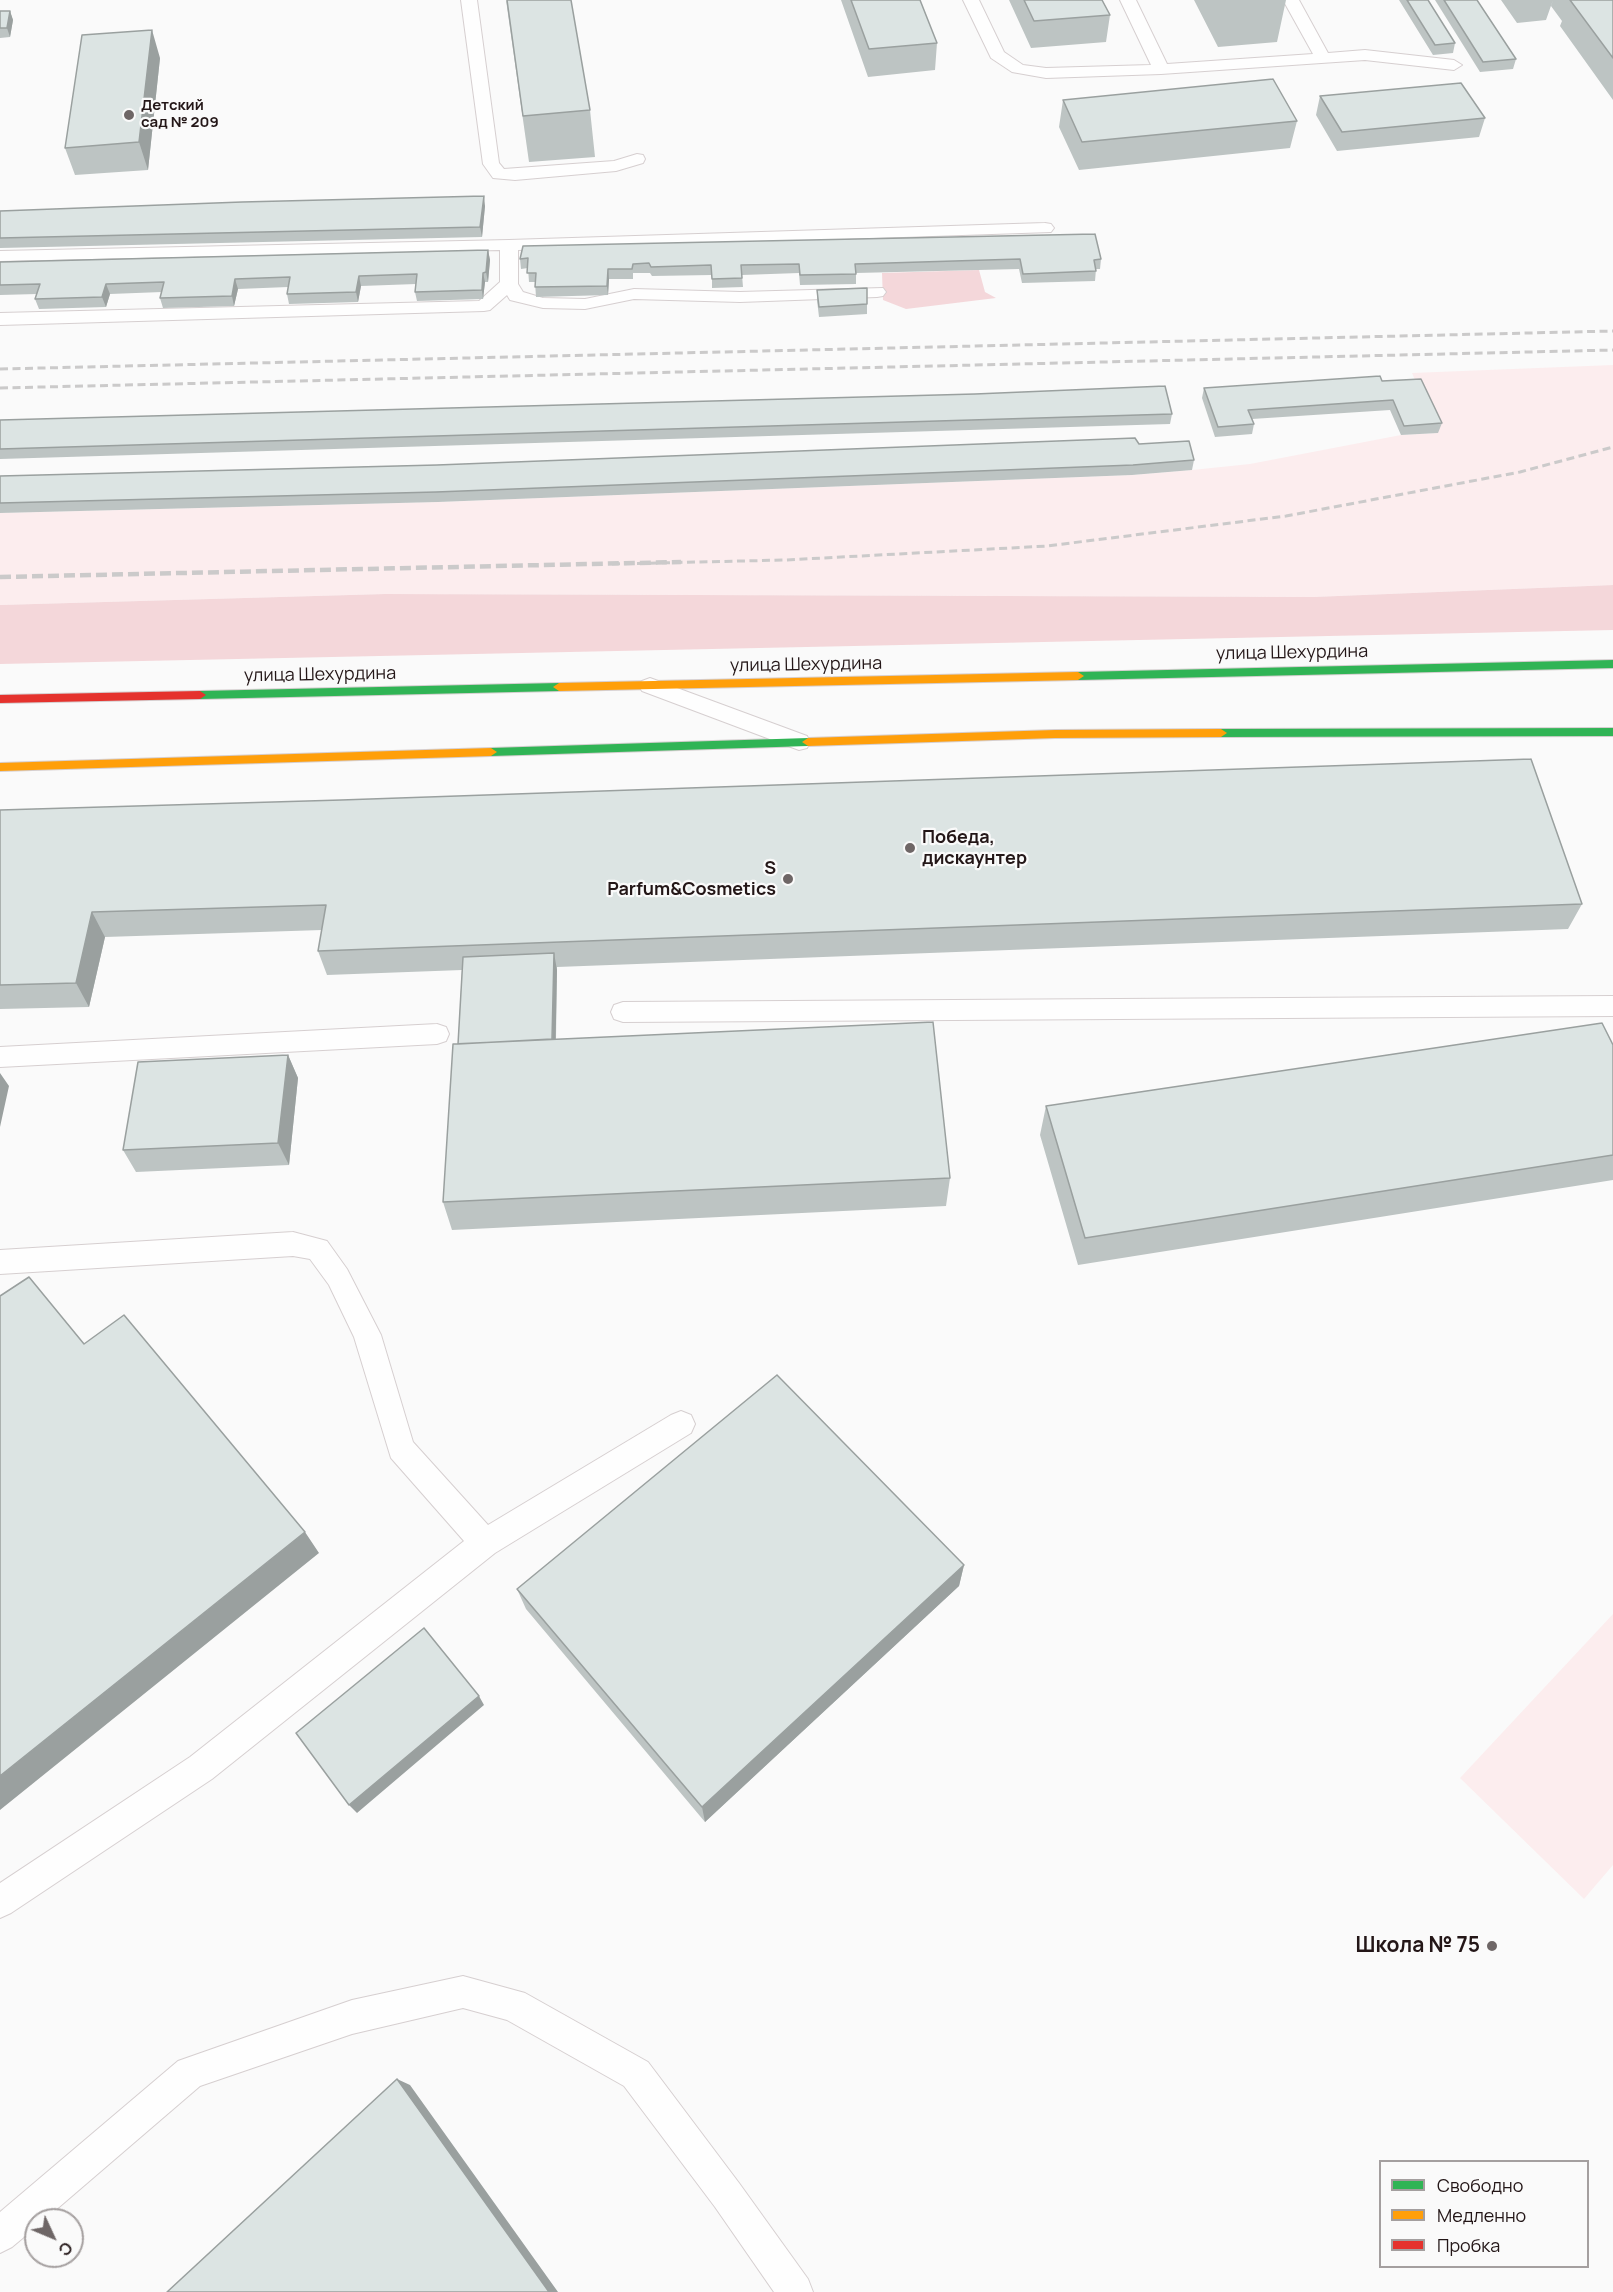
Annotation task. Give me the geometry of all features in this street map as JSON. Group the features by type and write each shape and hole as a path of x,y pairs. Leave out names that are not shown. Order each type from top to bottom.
{"main road":[{"name":"улица Шехурдина","path":"0,699 1613,664"},
{"path":"0,767 1055,734 1613,732"}],"lane":[{"path":"469,0 490,164 499,174 515,175 616,166 637,159"},
{"path":"971,0 997,55 1018,69 1046,73 1161,69 1365,55 1454,66"},
{"path":"1128,0 1161,69"},
{"path":"1291,0 1323,58"},
{"path":"0,255 508,245 1045,228"},
{"path":"508,245 509,284 516,296 543,303 585,304 634,294 740,297 877,292"},
{"path":"0,319 484,306 509,284"},
{"path":"650,686 799,742"},
{"path":"623,1012 1613,1006"},
{"path":"0,1057 437,1034"},
{"path":"0,1262 293,1244 318,1249 338,1277 367,1335 401,1449 485,1543"},
{"path":"0,1902 201,1768 485,1543 681,1424"},
{"path":"0,2235 189,2073 352,2018 463,1992 513,2005 636,2074 727,2195 795,2292"}],"shaded area":[{"path":"979,270 985,292 996,298 906,309 883,300 882,273"},
{"path":"1613,365 1613,585 1313,597 385,594 0,605 0,513 438,502 1132,475 1192,470 1250,464 1401,435 1438,433 1412,373"},
{"path":"1613,585 1613,630 0,664 0,605 385,594 1313,597"},
{"path":"1613,1614 1613,1865 1584,1899 1460,1778"}],"building":[{"path":"507,0 571,0 590,110 523,116"},
{"path":"851,0 920,0 937,43 869,49"},
{"path":"1024,0 1102,0 1110,15 1034,21"},
{"path":"1407,0 1428,0 1455,43 1435,45"},
{"path":"1444,0 1477,0 1516,59 1483,62"},
{"path":"1570,0 1613,0 1613,58"},
{"path":"0,11 10,11 7,28 0,28"},
{"path":"152,30 139,142 65,148 82,35"},
{"path":"1273,79 1297,121 1082,142 1063,100"},
{"path":"1461,83 1485,118 1342,132 1320,96"},
{"path":"484,196 480,227 0,238 0,211"},
{"path":"1095,234 1101,259 1094,260 1096,271 1023,274 1020,259 855,264 856,274 800,275 799,264 741,265 742,278 712,279 711,265 651,267 649,263 633,264 632,269 608,269 607,286 535,287 536,273 527,273 528,258 520,259 523,246"},
{"path":"488,250 482,290 415,292 417,274 359,276 356,292 287,294 290,277 235,279 232,296 160,298 164,282 106,284 102,297 35,299 40,284 0,285 0,262"},
{"path":"867,288 867,304 819,307 817,290"},
{"path":"1380,376 1382,381 1421,379 1442,423 1404,426 1393,400 1248,410 1254,424 1218,427 1204,388"},
{"path":"1165,386 1172,414 0,449 0,420 975,394"},
{"path":"1135,438 1139,444 1189,441 1194,460 1133,465 436,492 0,503 0,476 437,465"},
{"path":"1531,759 1582,904 318,951 326,905 92,912 76,983 0,985 0,810"},
{"path":"554,953 552,1039 458,1044 463,957"},
{"path":"933,1022 950,1178 443,1202 453,1044"},
{"path":"1602,1023 1613,1045 1613,1155 1085,1238 1046,1106"},
{"path":"288,1055 278,1143 123,1150 138,1062"},
{"path":"29,1277 84,1344 124,1315 305,1532 0,1776 0,1296"},
{"path":"777,1375 964,1565 702,1807 517,1589"},
{"path":"424,1628 479,1696 349,1805 296,1733"},
{"path":"397,2079 549,2292 167,2292"}],"railway":[{"path":"0,369 1613,331"},
{"path":"0,388 1613,350"},
{"path":"612,564 785,560 1047,546 1286,516 1520,472 1613,447"},
{"path":"0,577 681,562"}],"traffic: fast":[{"path":"1078,676 1613,664"},
{"path":"200,695 559,687"},
{"path":"1221,733 1613,732"},
{"path":"491,752 808,742"}],"traffic: slow":[{"path":"559,687 1078,676"},
{"path":"808,742 1055,734 1221,733"},
{"path":"0,767 491,752"}],"traffic: jam":[{"path":"0,699 200,695"}],"place":[{"name":"Детский сад № 209","path":"129,115"},
{"name":"Победа, дискаунтер","path":"910,848"},
{"name":"S Parfum&Cosmetics","path":"788,879"},
{"name":"Школа № 75","path":"1492,1946"}]}
